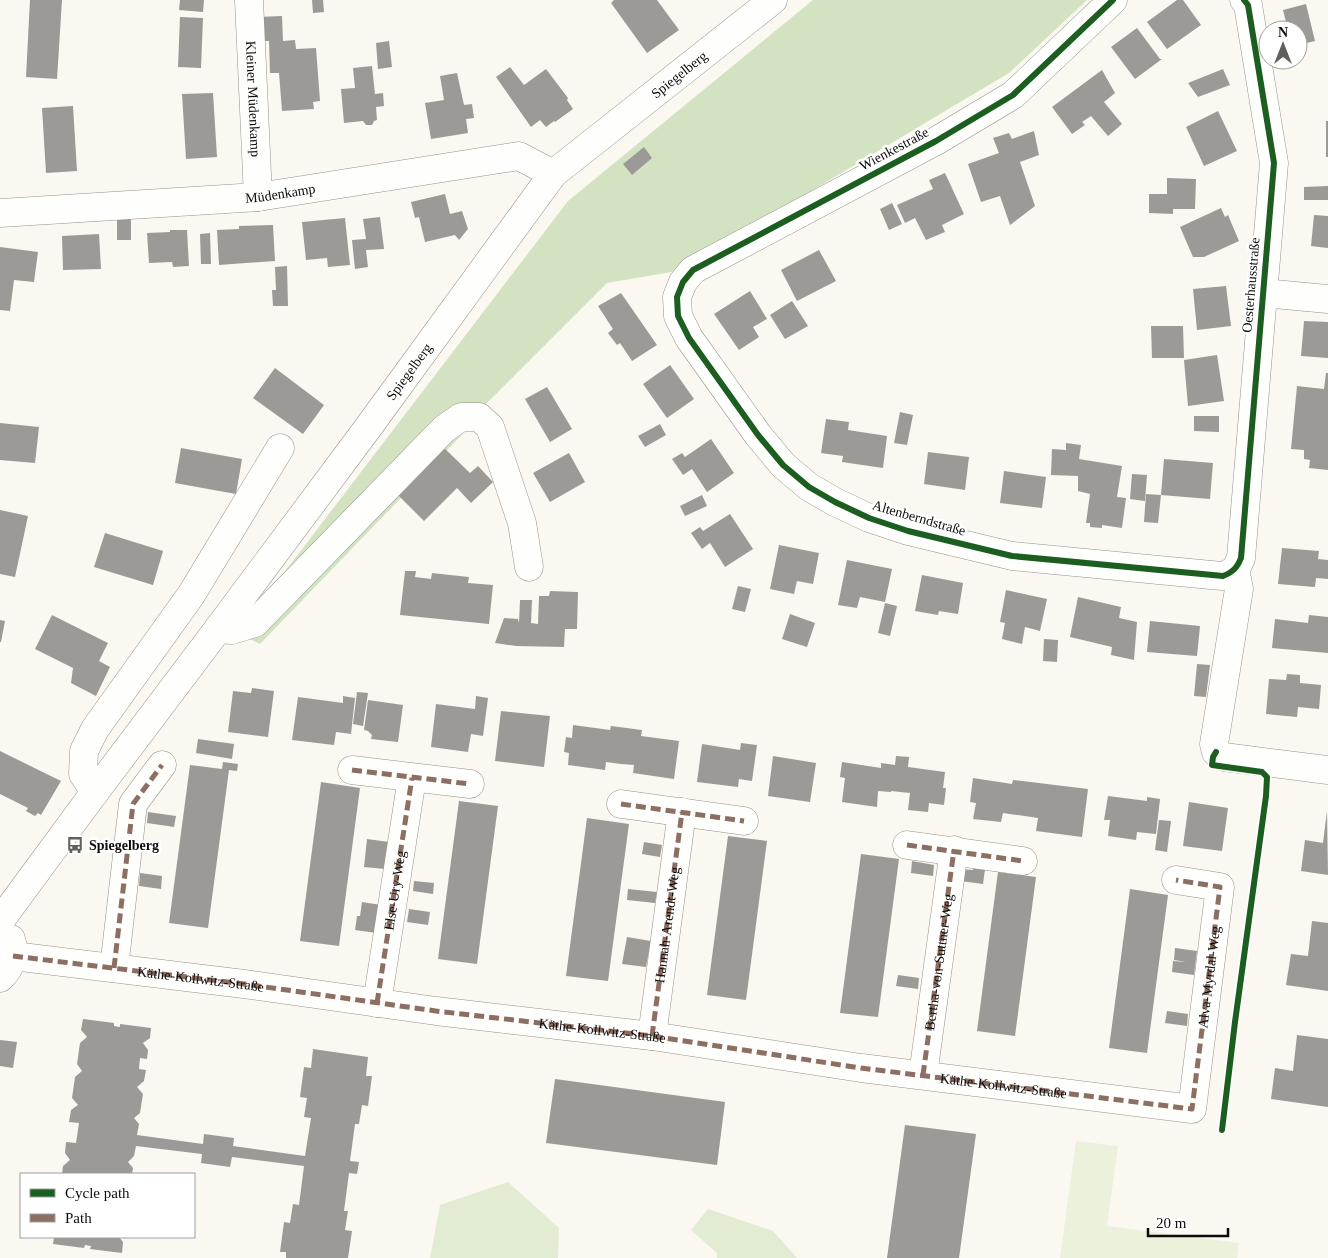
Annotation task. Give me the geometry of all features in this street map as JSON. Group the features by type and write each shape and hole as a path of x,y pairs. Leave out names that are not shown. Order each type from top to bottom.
{"street":[{"name":"Kleiner Müdenkamp","path":"249,0 258,197"},
{"name":"Spiegelberg","path":"0,923 95,792 218,629 554,174 773,0"},
{"name":"Wienkestraße","path":"677,297 683,282 693,270 936,142 1013,95 1111,0"},
{"name":"Oesterhausstraße","path":"1232,572 1237,568 1241,558 1274,163 1248,5 1244,0"},
{"name":"Müdenkamp","path":"0,212 258,197 519,156 554,174"},
{"path":"1264,293 1328,299"},
{"name":"Altenberndstraße","path":"677,297 678,316 690,338 758,435 783,465 809,486 835,502 869,518 908,530 1012,556 1217,576 1223,576 1232,572"},
{"path":"218,629 232,630 255,623 444,429 461,417 479,417 490,426 522,522 529,567"},
{"path":"95,792 83,774 84,751 95,729 191,595 280,448"},
{"path":"1232,572 1237,579 1238,589 1214,744 1216,752 1224,757 1328,770"},
{"path":"114,968 132,804 162,765"},
{"path":"352,770 470,784"},
{"name":"Else-Ury-Weg","path":"377,1003 412,778"},
{"path":"621,804 744,821"},
{"name":"Hannah-Arendt-Weg","path":"652,1036 682,812"},
{"path":"907,845 1023,861"},
{"name":"Bertha-von-Suttner-Weg","path":"923,1075 954,850"},
{"name":"Alva-Myrdal-Weg","path":"1176,880 1220,887 1192,1109"},
{"path":"0,923 8,932 13,945 6,967"},
{"name":"Käthe-Kollwitz-Straße","path":"6,967 114,968 377,1003 652,1036 861,1068 1192,1109"}],"green space":[{"path":"813,0 1087,0 1009,73 677,271 607,283 486,404 479,417 260,644 238,633 568,201"},
{"path":"1076,1141 1118,1146 1107,1226 1239,1243 1237,1258 1060,1258"},
{"path":"508,1182 559,1228 558,1258 430,1258 440,1205"},
{"path":"708,1209 773,1231 797,1258 717,1258 717,1253 691,1230"}],"building":[{"path":"30,0 62,0 57,79 26,77"},
{"path":"180,0 204,0 203,12 179,10"},
{"path":"312,0 323,0 324,12 313,13"},
{"path":"614,0 657,0 679,30 647,53 611,3"},
{"path":"1177,0 1183,0 1201,25 1167,49 1147,22"},
{"path":"1306,4 1315,41 1308,43 1308,20 1286,20 1283,10"},
{"path":"282,16 283,41 295,40 296,49 316,48 320,101 313,102 314,109 282,111 279,73 270,73 269,41 259,41 258,17"},
{"path":"180,17 203,18 201,68 178,67"},
{"path":"1137,28 1160,59 1162,59 1135,79 1111,47"},
{"path":"389,41 392,67 378,69 376,43"},
{"path":"372,66 375,94 383,93 384,106 376,107 377,120 372,125 366,125 363,121 344,123 341,89 355,88 353,68"},
{"path":"510,67 524,85 546,69 568,98 567,100 573,109 546,127 540,120 531,127 496,77"},
{"path":"1223,69 1230,85 1198,97 1188,83"},
{"path":"1102,70 1115,93 1104,102 1122,124 1108,136 1091,116 1082,122 1085,125 1072,134 1052,107"},
{"path":"457,73 464,105 472,104 474,118 466,119 468,133 431,139 425,103 444,100 440,76"},
{"path":"213,93 217,157 186,159 182,94"},
{"path":"73,106 77,171 46,173 42,108"},
{"path":"1218,111 1237,151 1204,166 1186,127"},
{"path":"1326,121 1328,121 1328,157 1326,157"},
{"path":"1034,131 1039,155 1020,162 1035,206 1010,225 1000,196 981,202 968,164 999,153 993,138 1009,133 1012,139"},
{"path":"644,147 652,158 632,175 623,164"},
{"path":"945,173 964,214 942,225 945,232 926,240 915,218 905,223 897,205 933,189 929,180"},
{"path":"1167,178 1196,179 1195,209 1173,209 1173,214 1149,213 1149,194 1167,194"},
{"path":"1328,186 1328,200 1304,200 1304,187"},
{"path":"445,194 450,214 462,211 468,229 459,240 455,235 425,242 419,217 415,218 411,202"},
{"path":"892,203 902,224 889,230 880,209"},
{"path":"1221,208 1225,217 1228,215 1239,241 1204,257 1193,257 1180,227"},
{"path":"1314,215 1328,216 1328,248 1311,246"},
{"path":"380,217 384,249 366,250 368,267 355,269 352,240 366,239 363,219"},
{"path":"117,218 131,218 131,240 117,240"},
{"path":"345,218 350,265 328,267 327,258 306,260 302,222"},
{"path":"273,225 275,261 219,265 217,230 239,229 239,226"},
{"path":"170,230 187,230 189,266 173,267 172,262 149,263 147,233 170,232"},
{"path":"210,233 211,264 201,264 200,234"},
{"path":"99,234 101,269 63,270 62,236"},
{"path":"0,247 38,252 34,282 14,280 10,311 0,310"},
{"path":"819,250 836,281 797,301 781,270"},
{"path":"287,266 288,306 273,306 272,290 276,290 275,267"},
{"path":"1226,286 1231,326 1197,330 1193,289"},
{"path":"750,291 767,319 753,327 759,337 739,350 714,314"},
{"path":"621,293 657,345 632,361 620,343 617,345 608,333 613,329 598,306"},
{"path":"792,301 808,326 785,339 770,315"},
{"path":"1304,321 1328,322 1328,358 1301,356"},
{"path":"1151,326 1183,326 1184,358 1152,358"},
{"path":"1217,355 1224,401 1188,406 1184,360"},
{"path":"670,365 694,399 667,418 643,384"},
{"path":"275,368 324,405 303,434 253,398"},
{"path":"1326,373 1328,373 1328,470 1309,468 1310,460 1304,459 1304,450 1291,449 1297,386 1324,389"},
{"path":"547,387 572,429 550,442 525,399"},
{"path":"900,412 913,415 907,445 894,443"},
{"path":"1194,416 1219,416 1219,432 1194,431"},
{"path":"826,419 849,422 848,430 887,436 883,468 842,462 843,456 821,453"},
{"path":"0,423 39,427 35,463 0,460"},
{"path":"660,424 666,435 645,447 638,436"},
{"path":"711,439 734,473 707,492 692,469 683,475 672,459 682,453 685,457"},
{"path":"439,443 470,473 478,466 493,482 471,503 457,488 424,521 393,490"},
{"path":"1066,443 1081,445 1079,459 1122,466 1117,497 1126,498 1122,528 1102,525 1102,528 1090,527 1090,523 1086,523 1090,494 1078,491 1078,476 1051,475 1052,449 1066,450"},
{"path":"181,448 242,459 236,494 175,483"},
{"path":"928,452 969,457 965,490 924,484"},
{"path":"569,453 585,482 550,502 533,473"},
{"path":"1164,459 1213,463 1210,499 1161,495"},
{"path":"1004,471 1046,477 1042,508 1000,503"},
{"path":"1132,474 1147,475 1145,501 1130,499"},
{"path":"1146,494 1161,495 1158,523 1144,522"},
{"path":"702,495 707,506 685,516 680,506"},
{"path":"0,510 28,516 15,577 0,574"},
{"path":"730,514 753,549 725,567 710,543 702,549 691,533 700,527 703,531"},
{"path":"105,533 163,551 153,585 94,567"},
{"path":"779,545 819,553 813,584 797,581 794,594 770,589"},
{"path":"1282,548 1319,551 1318,559 1328,560 1328,579 1316,578 1315,587 1278,584"},
{"path":"847,560 892,569 885,602 860,597 857,608 838,605"},
{"path":"405,571 416,571 415,577 431,579 432,573 469,577 468,583 493,585 489,624 400,615"},
{"path":"922,575 963,583 958,614 939,611 938,615 915,611"},
{"path":"738,586 751,589 745,612 732,609"},
{"path":"1006,590 1047,599 1040,631 1025,627 1022,644 1002,639 1005,623 1000,622"},
{"path":"550,591 578,592 577,629 565,629 564,647 516,646 495,643 504,618 518,619 519,623 520,600 532,600 531,623 538,624 539,596 549,596"},
{"path":"1078,597 1121,607 1119,618 1137,622 1134,660 1111,655 1112,647 1070,637"},
{"path":"885,603 897,606 890,636 878,633"},
{"path":"790,614 815,623 807,647 782,639"},
{"path":"52,615 108,643 99,661 110,667 96,696 71,683 73,668 35,649"},
{"path":"1309,615 1328,617 1328,653 1272,648 1275,619 1308,623"},
{"path":"0,620 5,621 1,642 0,642"},
{"path":"1150,621 1200,626 1197,656 1147,652"},
{"path":"1044,639 1058,640 1057,662 1043,661"},
{"path":"1197,664 1210,665 1206,697 1194,696"},
{"path":"1287,674 1300,675 1300,683 1321,685 1319,709 1298,707 1297,717 1266,714 1269,679 1286,680"},
{"path":"252,688 274,691 268,737 228,732 233,691 251,693"},
{"path":"357,692 368,693 363,726 353,724"},
{"path":"343,696 355,698 351,734 336,732 334,745 292,740 298,697 343,703"},
{"path":"476,696 488,698 483,736 471,734 468,752 431,747 436,704 475,709"},
{"path":"368,700 403,705 398,742 371,739 372,735 364,730"},
{"path":"501,711 550,716 544,767 495,761"},
{"path":"573,725 610,730 611,726 642,730 641,736 679,741 674,779 633,773 634,765 606,762 605,770 568,765 569,753 564,752 566,737 572,738"},
{"path":"198,739 234,744 232,759 196,753"},
{"path":"741,743 757,745 752,781 739,779 738,787 697,782 702,744 740,750"},
{"path":"0,751 61,781 41,815 38,813 35,816 26,811 28,808 0,794"},
{"path":"773,756 816,763 810,802 768,796"},
{"path":"896,756 909,757 908,767 945,772 943,788 946,788 944,805 929,803 928,812 908,810 910,793 891,791 878,791 877,807 842,802 845,778 840,777 842,762 881,768 881,763 895,765"},
{"path":"223,762 238,764 237,771 229,770 208,928 169,923 190,765 222,769"},
{"path":"973,778 1012,784 1013,780 1088,789 1082,837 1036,831 1038,818 1003,813 1001,822 973,819 976,803 970,802"},
{"path":"321,782 360,788 339,946 300,941"},
{"path":"1108,796 1147,801 1147,797 1160,799 1156,834 1137,832 1136,840 1108,836 1110,820 1104,820"},
{"path":"459,801 498,806 477,964 438,959"},
{"path":"1189,802 1228,808 1222,851 1183,846"},
{"path":"1327,811 1328,875 1301,871 1305,840 1323,843"},
{"path":"148,812 176,816 174,827 147,823"},
{"path":"587,818 629,824 608,981 566,976"},
{"path":"1159,820 1171,821 1167,852 1155,850"},
{"path":"728,836 767,841 746,1000 707,995"},
{"path":"367,839 389,842 385,869 364,867"},
{"path":"644,842 662,845 660,857 642,854"},
{"path":"861,854 899,859 878,1017 840,1013"},
{"path":"912,861 934,865 933,876 911,873"},
{"path":"974,861 986,862 983,884 960,881 961,869 973,870"},
{"path":"998,872 1036,877 1015,1036 977,1031"},
{"path":"140,873 162,876 161,889 139,886"},
{"path":"414,881 434,883 433,894 413,891"},
{"path":"628,889 657,892 655,903 627,900"},
{"path":"1130,889 1168,895 1147,1053 1109,1048"},
{"path":"362,902 381,905 377,933 355,930"},
{"path":"409,909 430,912 428,925 407,922"},
{"path":"1312,921 1328,923 1328,991 1286,985 1291,954 1308,956"},
{"path":"627,937 651,941 646,967 622,964"},
{"path":"1175,948 1197,951 1194,975 1172,972 1173,961 1186,962 1174,960"},
{"path":"898,975 919,978 918,989 896,986"},
{"path":"1167,1011 1188,1014 1187,1026 1165,1023"},
{"path":"83,1019 114,1023 114,1026 120,1027 120,1024 151,1028 150,1038 143,1043 148,1050 147,1059 140,1058 139,1069 146,1070 144,1081 137,1087 143,1094 140,1113 134,1118 139,1124 137,1135 203,1144 204,1134 234,1138 233,1146 305,1156 311,1118 304,1117 307,1098 300,1097 304,1067 311,1068 313,1049 368,1057 366,1076 372,1076 368,1106 362,1105 359,1124 355,1124 350,1161 359,1162 357,1174 349,1173 344,1211 348,1211 345,1230 352,1231 348,1258 286,1258 286,1252 280,1252 284,1222 290,1223 293,1204 299,1205 304,1166 232,1157 230,1167 201,1163 202,1154 136,1146 134,1156 128,1162 133,1168 132,1173 62,1173 63,1166 70,1160 65,1153 66,1142 76,1143 79,1123 69,1122 71,1110 78,1105 72,1098 75,1077 82,1071 77,1064 80,1043 87,1037 81,1030"},
{"path":"1297,1035 1328,1039 1328,1107 1271,1099 1275,1068 1293,1071"},
{"path":"0,1040 17,1042 13,1068 0,1066"},
{"path":"555,1079 725,1102 717,1165 546,1143"},
{"path":"905,1125 976,1134 959,1258 887,1258"},
{"path":"54,1238 120,1238 123,1242 122,1253 90,1249 91,1246 85,1245 84,1248 53,1244"}],"marked path":[{"path":"114,968 133,804 162,765"},
{"path":"352,770 470,784"},
{"path":"377,1003 412,778"},
{"path":"621,804 744,821"},
{"path":"652,1036 682,812"},
{"path":"907,845 1023,861"},
{"path":"923,1075 954,850"},
{"path":"13,956 244,984 436,1011 652,1036 861,1068 1192,1109 1220,887 1176,880"}],"cycle path":[{"path":"1113,0 1013,95 936,141 693,270 683,282 677,297 678,316 689,338 758,435 783,465 809,487 835,502 869,518 908,531 1012,556 1223,576 1234,569 1241,558 1274,163 1248,5 1244,0"},
{"path":"1216,752 1212,765 1262,772 1267,777 1222,1130"}],"place":[{"name":"Spiegelberg","path":"75,845"}]}
